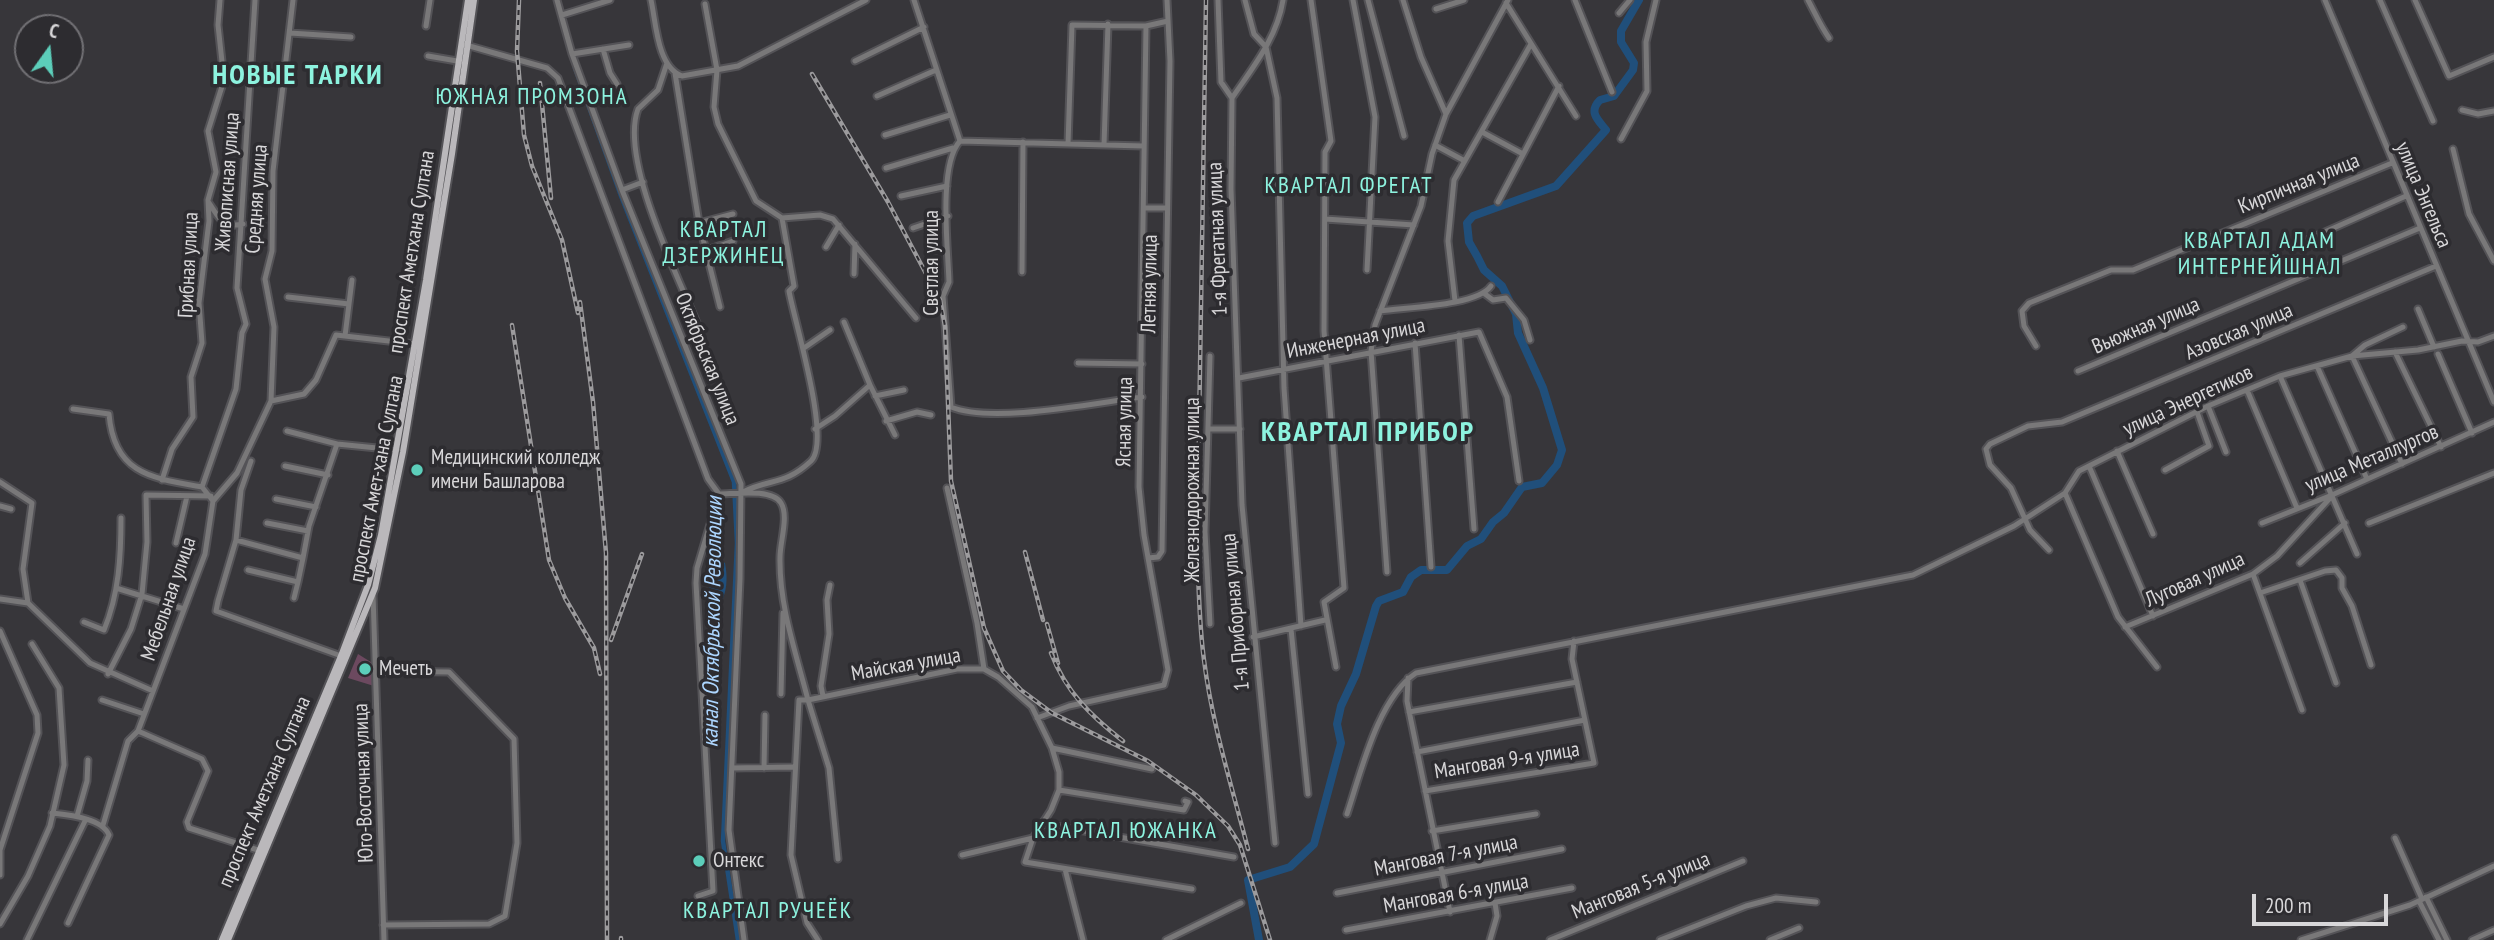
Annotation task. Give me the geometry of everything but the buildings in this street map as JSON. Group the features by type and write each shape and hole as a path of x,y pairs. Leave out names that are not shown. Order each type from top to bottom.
{"main road":[{"path":"465,45 468,0"},
{"name":"проспект Амет-хана Султана","path":"228,940 262,852 372,594 400,451 474,0"},
{"path":"344,657 368,585 400,451"},
{"name":"проспект Аметхана Султана","path":"222,940 262,852"}],"street":[{"name":"Грибная улица","path":"162,480 172,449 193,417 190,384 200,355 202,332 199,303 209,221 208,200 216,172 208,131 224,80 218,32 220,0"},
{"name":"Живописная улица","path":"202,487 236,389 242,333 247,322 237,288 255,0"},
{"name":"Средняя улица","path":"271,401 274,327 265,279 272,251 273,171 293,0"},
{"path":"426,26 430,0"},
{"name":"Октябрьская улица","path":"557,0 572,54 622,190 741,484 729,830 744,940"},
{"path":"562,15 610,0"},
{"path":"651,0 667,63 675,73 699,223 720,307"},
{"path":"675,73 689,76 755,59 866,0"},
{"path":"914,0 960,141"},
{"name":"Летняя улица","path":"1148,558 1158,557 1162,551 1167,0"},
{"path":"1218,0 1220,82 1232,98 1266,47 1280,19 1283,0"},
{"path":"1245,0 1254,34 1266,47 1277,98 1284,370 1301,626"},
{"path":"1311,0 1331,136 1325,152 1324,331 1345,588 1324,602 1325,620 1336,667"},
{"path":"1353,0 1375,117 1367,270"},
{"path":"1368,0 1404,136"},
{"path":"1403,0 1421,57 1446,114"},
{"path":"1436,9 1464,0"},
{"path":"1575,0 1612,92"},
{"path":"1619,13 1630,0"},
{"path":"1621,139 1647,92 1646,42 1656,0"},
{"path":"1808,0 1815,12 1815,18 1829,38"},
{"name":"улица Энгельса","path":"2325,0 2494,402"},
{"path":"2380,0 2433,121"},
{"path":"2415,0 2449,76 2494,57"},
{"path":"1387,572 1371,351 1380,311 1414,225 1446,114 1507,2"},
{"path":"1507,2 1576,116"},
{"path":"705,4 717,70 715,107 718,124 756,201 782,218 827,215 839,225 916,318"},
{"path":"1068,144 1072,25 1146,26 1168,21"},
{"path":"1104,145 1108,24"},
{"name":"Ясная улица","path":"1037,718 1067,706 1164,685 1168,670 1148,558 1139,487 1146,26"},
{"path":"855,61 924,27"},
{"path":"290,33 351,37"},
{"path":"1455,301 1448,241 1451,195 1463,160 1482,132 1531,44"},
{"path":"465,45 547,68 558,78 708,479 719,494"},
{"path":"572,54 629,45"},
{"path":"603,49 610,73 617,84"},
{"path":"428,57 463,62"},
{"path":"667,63 658,90 638,109 634,147 643,182 699,328"},
{"path":"877,96 936,70"},
{"path":"1498,202 1559,86"},
{"name":"1-я Фрегатная улица","path":"1232,98 1231,189 1239,378"},
{"path":"2462,110 2478,114 2494,111"},
{"path":"886,135 950,115"},
{"path":"1482,132 1523,154"},
{"path":"886,168 953,148 960,141 1143,146"},
{"path":"1022,272 1023,142"},
{"path":"1435,145 1463,160"},
{"name":"Светлая улица","path":"953,148 947,186 949,282 943,296 951,407 973,412 1018,412 1142,397"},
{"path":"2453,149 2469,214 2494,261"},
{"name":"Кирпичная улица","path":"2036,346 2022,318 2022,311 2029,303 2111,270 2133,270 2392,163"},
{"path":"622,190 643,182"},
{"path":"901,197 947,186"},
{"path":"2302,242 2406,196"},
{"name":"Грибная улица","path":"208,200 219,221 231,226 243,224"},
{"path":"1144,208 1167,208"},
{"path":"699,223 733,214"},
{"path":"913,228 948,216"},
{"path":"740,494 753,487 784,481 812,460 816,451 811,380 789,291 794,286 782,218"},
{"path":"1325,219 1414,225"},
{"path":"826,247 839,225"},
{"name":"Вьюжная улица","path":"2078,371 2420,228"},
{"path":"707,250 733,241"},
{"path":"853,274 855,244"},
{"name":"Азовская улица","path":"2026,518 2011,488 1990,465 1986,449 1990,444 2028,426 2053,425 2436,266"},
{"path":"345,336 352,280"},
{"path":"1380,311 1455,301 1485,294 1491,286"},
{"path":"1485,294 1493,300 1506,298 1524,320 1530,340"},
{"path":"289,297 349,304"},
{"path":"2418,309 2434,347"},
{"path":"844,322 875,397 895,435"},
{"path":"2403,327 2365,345 2352,356 2403,464"},
{"path":"804,348 830,330"},
{"name":"Инженерная улица","path":"1239,378 1479,332 1507,397 1520,481"},
{"path":"1459,335 1474,528"},
{"path":"271,401 304,394 316,380 333,337 345,336 416,345"},
{"name":"улица Энергетиков","path":"1408,678 1416,673 1913,575 2026,518 2065,493 2073,476 2089,466 2208,406 2280,376 2352,356 2434,347 2462,341 2470,343 2494,336"},
{"path":"1415,343 1431,567"},
{"path":"2395,352 2441,447"},
{"path":"2438,354 2472,433"},
{"name":"Железнодорожная улица","path":"1210,356 1205,532 1210,624"},
{"path":"1078,363 1142,364"},
{"path":"2316,366 2367,479"},
{"path":"2280,376 2357,554"},
{"name":"1-я Приборная улица","path":"1239,378 1242,505 1275,843"},
{"path":"815,429 835,416 870,385"},
{"path":"875,397 904,390"},
{"path":"2247,390 2297,508"},
{"name":"Мебельная улица","path":"68,923 109,835 103,825 128,741 138,731 145,714 205,554 212,499 237,473 271,401"},
{"path":"2208,406 2226,452"},
{"path":"73,409 109,414 111,436 118,455 141,471 162,480 202,487 212,499"},
{"path":"886,421 917,412 932,415"},
{"path":"2165,470 2209,446 2197,412"},
{"name":"улица Металлургов","path":"2262,523 2332,495 2494,422"},
{"path":"1209,429 1240,429"},
{"path":"287,431 337,444 400,451"},
{"path":"294,598 308,531 337,444"},
{"path":"2117,451 2153,534"},
{"path":"251,461 241,489 236,540 216,611 344,657"},
{"path":"285,466 328,475"},
{"path":"2089,466 2153,616"},
{"path":"2369,523 2494,473"},
{"path":"0,482 32,503 23,569 28,603"},
{"path":"947,488 975,610 984,669"},
{"path":"2065,493 2118,617 2157,667"},
{"path":"719,494 771,496 780,501 784,510 779,557 784,608 781,694"},
{"path":"698,896 713,891 696,583 697,568 719,494"},
{"path":"108,674 131,629 142,594 147,542 146,495 212,499"},
{"name":"Луговая улица","path":"2125,627 2253,574 2277,556 2332,495"},
{"path":"176,543 187,496"},
{"path":"276,499 316,507"},
{"path":"0,506 11,509"},
{"path":"84,622 104,630 113,609 121,561 121,518"},
{"path":"2026,518 2030,530 2049,550"},
{"path":"267,523 308,531"},
{"path":"2300,563 2345,523"},
{"path":"236,540 303,558"},
{"path":"2260,593 2331,569 2340,573 2371,666"},
{"path":"248,570 298,582"},
{"path":"2253,574 2302,710"},
{"path":"2300,580 2336,683"},
{"name":"Юго-Восточная улица","path":"368,585 372,594 376,671 384,940"},
{"path":"823,696 821,686 829,634 827,600 830,585"},
{"path":"116,588 184,609"},
{"path":"0,599 28,603 90,663 108,674 153,691"},
{"path":"784,608 829,768 838,859"},
{"path":"1253,637 1325,620"},
{"path":"1291,629 1308,794"},
{"path":"0,631 37,715 38,733 0,850 0,876"},
{"path":"1417,752 1585,720 1573,659 1574,641"},
{"path":"0,924 28,876 50,826 64,765 59,688 32,644"},
{"name":"Майская улица","path":"808,700 957,669 984,669 998,677 1032,708 1052,748 1059,772 1059,790"},
{"path":"376,671 449,672 513,739 516,830 505,916 489,924 383,925"},
{"path":"1408,678 1409,712 1441,873 1446,881 1450,912"},
{"path":"1347,814 1388,707 1408,678"},
{"path":"1409,712 1577,682"},
{"path":"102,700 145,714"},
{"path":"808,700 799,700 797,704 792,868 807,923 818,940"},
{"path":"764,768 765,715"},
{"name":"Манговая 9-я улица","path":"1425,791 1594,763 1585,720"},
{"path":"138,731 202,759 208,771 187,822 189,828 262,852"},
{"path":"1052,748 1152,769"},
{"path":"76,816 87,781 88,760"},
{"path":"732,768 793,767"},
{"path":"1185,801 1188,802 1184,810 1059,790 1044,824 1033,838 1026,862 1192,890"},
{"path":"52,813 76,816 103,825"},
{"path":"1432,831 1536,814"},
{"path":"27,940 85,821"},
{"path":"1044,824 1234,856"},
{"path":"961,855 1033,838"},
{"path":"2395,838 2439,940"},
{"name":"Манговая 7-я улица","path":"1337,893 1562,849"},
{"name":"Манговая 5-я улица","path":"1550,940 1743,861"},
{"path":"2301,940 2423,899 2494,866"},
{"path":"1065,869 1083,940"},
{"name":"Манговая 6-я улица","path":"1346,930 1572,888"},
{"path":"1660,940 1776,898 1816,902"},
{"path":"2423,899 2447,940"},
{"path":"1166,940 1241,903"},
{"path":"1490,940 1497,916 1495,903"},
{"path":"1770,940 1799,928"},
{"path":"2472,940 2494,930"}],"shaded area":[{"path":"358,654 374,664 374,686 348,678"}],"water":[{"path":"717,562 725,563 726,569 725,591 719,606 712,606 708,602 710,575"}],"waterway":[{"path":"1259,940 1248,880 1290,867 1314,844 1341,743 1337,724 1341,706 1356,674 1379,601 1403,592 1411,577 1421,570 1447,570 1467,546 1481,539 1522,487 1542,483 1557,465 1562,450 1543,388 1518,333 1516,314 1502,286 1484,270 1469,242 1467,223 1473,216 1556,186 1606,130 1596,116 1596,104 1614,96 1633,70 1634,63 1621,42 1621,31 1639,0"},
{"name":"канал Октябрьской Революции","path":"575,68 621,196 734,482 737,543 723,841 738,940"}],"railway":[{"path":"519,0 517,51 524,135 532,166 562,240 578,313"},
{"path":"1206,0 1197,552 1199,606 1212,708 1248,849"},
{"path":"812,74 888,202 940,300 945,326 951,481 984,628 1003,671 1021,690 1052,713 1148,761 1196,795 1228,826 1240,845 1270,940"},
{"path":"540,83 551,198"},
{"path":"580,302 593,402 606,553 607,940"},
{"path":"512,325 549,560 565,598 594,648 600,674"},
{"path":"1025,552 1043,620"},
{"path":"611,640 642,554"},
{"path":"1047,624 1058,663"},
{"path":"1051,653 1072,691 1100,722 1123,741"}],"place":[{"name":"Медицинский колледж имени Башларова","path":"417,470"},
{"name":"Мечеть","path":"365,669"},
{"name":"Онтекс","path":"699,861"}],"district":[{"name":"НОВЫЕ ТАРКИ","path":"298,76"},
{"name":"ЮЖНАЯ ПРОМЗОНА","path":"532,97"},
{"name":"КВАРТАЛ ФРЕГАТ","path":"1349,186"},
{"name":"КВАРТАЛ ДЗЕРЖИНЕЦ","path":"724,243"},
{"name":"КВАРТАЛ АДАМ ИНТЕРНЕЙШНАЛ","path":"2260,254"},
{"name":"КВАРТАЛ ПРИБОР","path":"1368,433"},
{"name":"КВАРТАЛ ЮЖАНКА","path":"1126,831"},
{"name":"КВАРТАЛ РУЧЕЁК","path":"768,911"}]}
